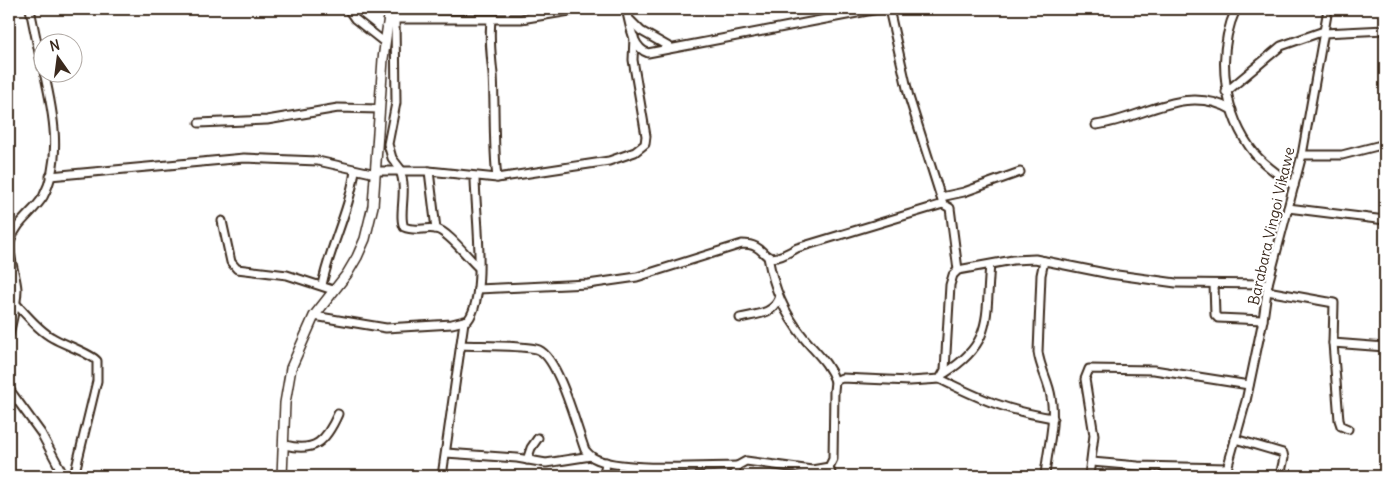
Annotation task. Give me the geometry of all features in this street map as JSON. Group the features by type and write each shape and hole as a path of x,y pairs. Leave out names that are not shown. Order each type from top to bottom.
{"street":[{"path":"30,9 35,32"},
{"path":"348,9 356,19 384,42"},
{"path":"389,14 491,20 521,19 582,9"},
{"path":"626,9 638,48 642,51 655,52 878,9"},
{"path":"889,9 909,97 942,201 950,208 958,270"},
{"path":"1236,9 1226,48 1226,92 1246,142 1256,155 1294,186"},
{"name":"Barabara Vingoi Vikawe","path":"1225,476 1249,385 1264,320 1268,288 1302,155 1328,9"},
{"path":"282,476 287,381 302,339 314,316 347,274 365,239 373,206 384,42 389,14"},
{"path":"389,14 396,103 388,144 392,158 401,171 405,189 402,224 408,229 436,229 448,236 478,267"},
{"path":"628,18 641,30 671,48"},
{"path":"491,20 489,48 492,74 492,123 496,178"},
{"path":"1226,92 1281,46 1324,32 1385,30"},
{"path":"50,176 244,158 311,160 356,170 376,172 429,171 496,178 609,161 642,147 646,136 633,60 634,37"},
{"path":"9,334 16,304 16,288 10,241 15,230 42,197 50,176 54,140 51,99 47,82"},
{"path":"1096,125 1180,100 1212,102 1233,110"},
{"path":"198,122 216,124 267,120 338,108 380,109"},
{"path":"1302,155 1342,155 1385,144"},
{"path":"322,285 326,265 351,195 356,170"},
{"path":"429,171 436,229"},
{"path":"768,258 780,258 797,248 942,201 1020,172"},
{"path":"314,316 386,328 464,322 472,315 478,289 474,177"},
{"path":"1288,208 1385,220"},
{"path":"222,222 231,262 237,269 287,275 333,290"},
{"path":"478,289 588,284 637,277 742,244 754,245 768,258 779,299 788,316 804,338 829,365 835,382 832,409 832,459 829,467 832,476"},
{"path":"942,376 950,285 953,275 958,270 1025,259 1176,283 1268,288 1332,302 1335,305 1333,343 1339,420 1341,426 1348,429"},
{"path":"1044,261 1040,275 1038,352 1051,396 1053,418 1045,476"},
{"path":"835,382 848,377 910,381 942,376 963,360 981,340 984,330 990,265"},
{"path":"9,283 16,288"},
{"path":"1214,284 1215,315 1218,318 1264,320"},
{"path":"740,318 774,309 779,299"},
{"path":"16,304 51,338 94,357 98,361 97,381 74,476"},
{"path":"442,476 464,322"},
{"path":"1333,343 1385,348"},
{"path":"462,345 529,347 541,350 560,380 583,444 591,456"},
{"path":"1089,476 1094,435 1086,379 1089,369 1154,370 1249,385"},
{"path":"942,376 965,392 1002,408 1053,418"},
{"path":"9,389 41,433 64,476"},
{"path":"284,445 306,448 314,446 331,429 338,414"},
{"path":"527,460 538,438"},
{"path":"1235,440 1283,453 1284,458 1280,476"},
{"path":"446,453 546,463 591,456 606,462 673,467 737,466 751,460 812,470 829,467"},
{"path":"604,476 606,462"},
{"path":"1092,462 1138,466 1227,468"},
{"path":"734,476 737,466"}]}
